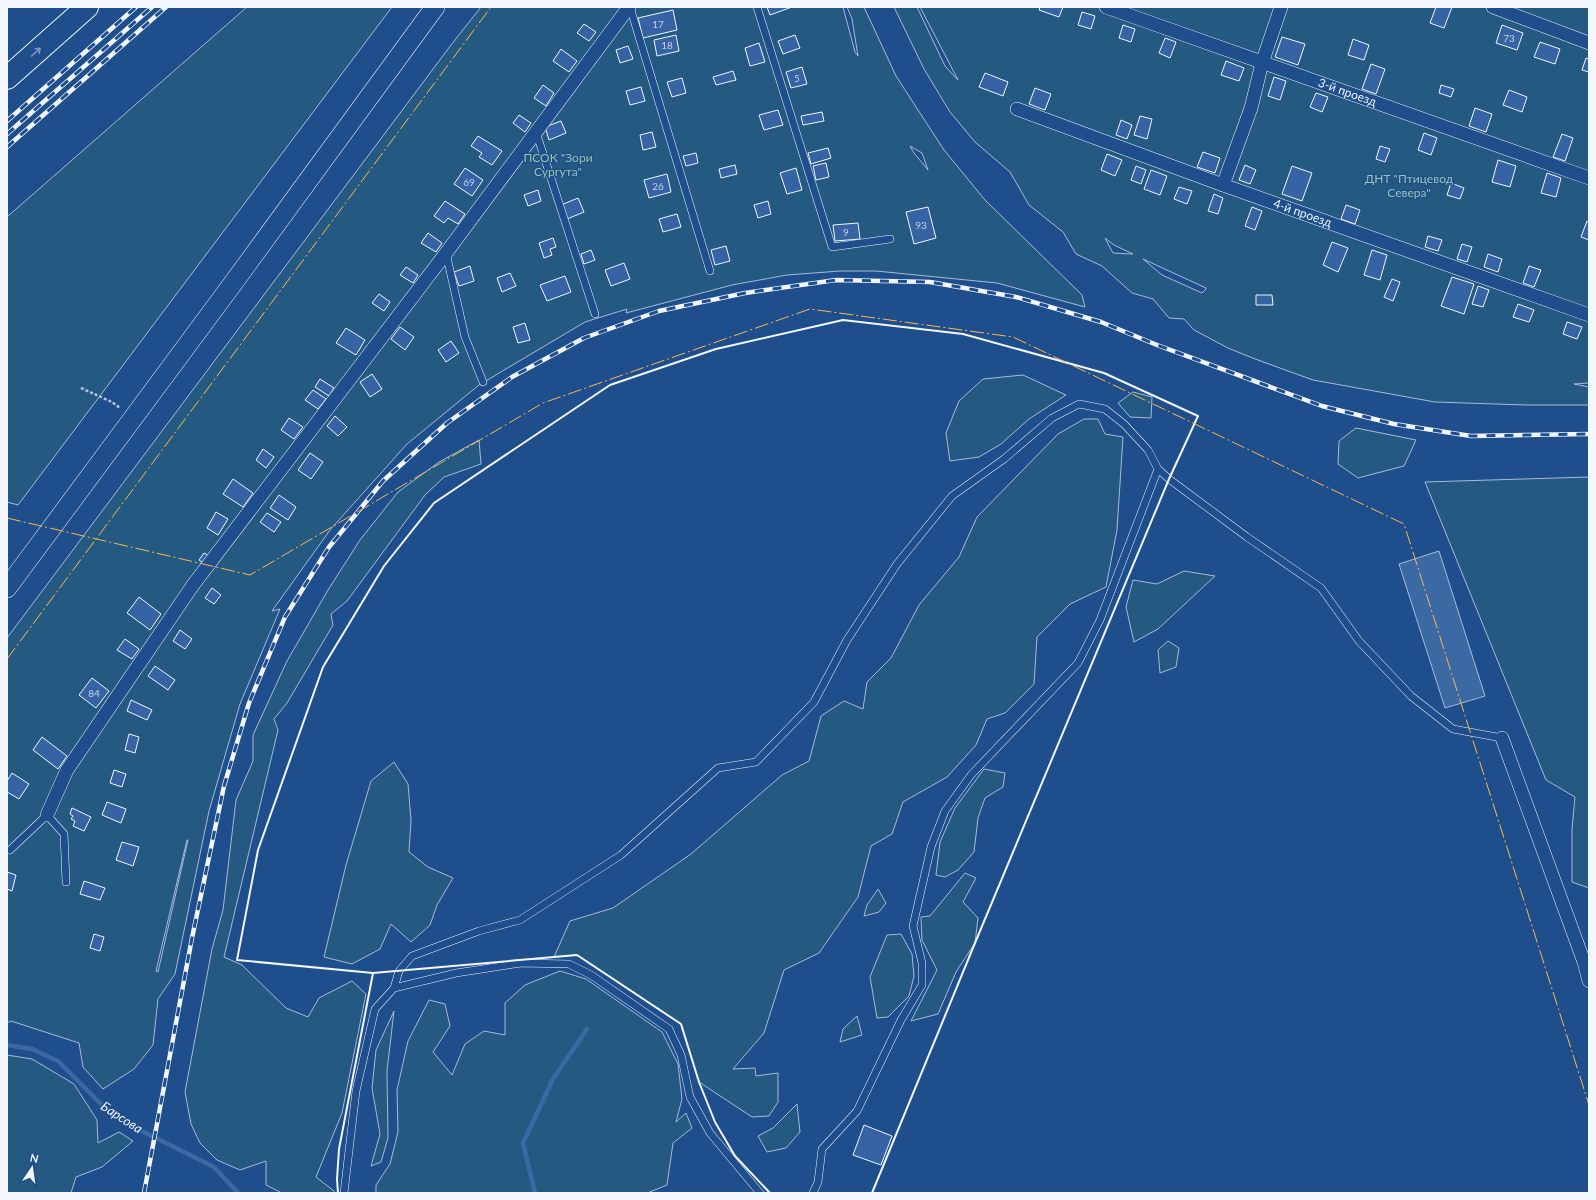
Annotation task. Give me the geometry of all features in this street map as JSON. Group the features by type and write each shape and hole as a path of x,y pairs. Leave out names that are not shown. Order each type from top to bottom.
{"highway":[{"path":"7,78 87,7"}],"main road":[{"path":"7,588 435,7"}],"street":[{"path":"47,815 67,770 193,585 446,253 630,7"},
{"name":"3-й проезд","path":"1106,7 1589,178"},
{"path":"1223,184 1251,108 1262,63 1281,7"},
{"path":"1494,7 1589,43"},
{"name":"4-й проезд","path":"1017,109 1589,315"},
{"path":"1502,738 1539,835 1584,962 1589,981"}],"lane":[{"path":"630,7 710,271"},
{"path":"757,7 832,247 890,239"},
{"path":"536,132 595,314"},
{"path":"446,253 465,337 483,382"},
{"path":"344,1193 356,1091 375,1009 394,988 399,971 412,956 479,931 520,920 621,855 718,768 756,762 814,702 848,640 897,564 952,496 1004,459 1052,418 1079,404 1105,409 1124,424 1148,450 1158,469 1169,479 1246,537 1321,588 1359,641 1411,696 1453,729 1502,738"},
{"path":"813,1193 818,1182 822,1149 857,1111 901,1020 922,985 922,963 914,926 931,847 945,811 970,775 1078,663 1100,620 1158,469"},
{"path":"10,850 47,815 64,834 66,882"},
{"path":"394,988 456,973 521,963 569,964 591,974 669,1029 681,1055 690,1097 710,1133 760,1193"}],"path":[{"path":"81,388 112,402 134,417"}],"green space":[{"path":"247,7 392,7 18,505 7,502 7,217"},
{"name":"ПСОК \"Зори Сургута\"","path":"481,7 843,7 855,52 858,56 852,19 847,7 864,7 896,76 944,150 985,200 1082,295 1085,307 997,283 876,271 840,271 787,275 732,285 626,313 627,309 585,322 479,385 407,444 330,530 272,611 280,609 240,704 209,811 175,974 158,999 153,1045 134,1069 103,1089 83,1067 79,1043 11,1021 7,1023 7,638","holes":["910,146 922,153 928,170 914,153","188,840 158,972 156,971"]},
{"name":"ДНТ \"Птицевод Севера\"","path":"894,7 917,7 945,66 958,80 920,7 1589,7 1589,383 1574,384 1589,387 1589,405 1526,405 1435,402 1313,380 1228,348 1194,330 1184,319 1169,318 1153,299 1132,293 1102,266 1076,254 1063,232 1029,205 1010,172 975,142 950,112 924,69","holes":["1105,238 1114,245 1133,254 1113,253","1143,259 1206,288 1206,289 1202,293 1162,275"]},
{"path":"1023,375 1066,395 1029,419 1001,444 979,457 950,461 946,433 959,401 983,379"},
{"path":"1133,392 1152,397 1151,418 1130,417 1118,403"},
{"path":"1084,419 1098,419 1105,434 1123,437 1117,530 1106,587 1070,604 1037,637 1034,684 1005,713 987,719 976,745 947,777 903,802 892,834 871,846 858,897 819,953 784,970 764,1033 733,1069 755,1068 756,1076 778,1073 778,1102 769,1116 752,1117 699,1082 681,1024 577,955 554,957 570,921 613,908 691,854 782,775 809,761 821,716 844,701 863,709 867,682 891,658 919,605 959,557 977,517 1058,434"},
{"path":"1356,428 1416,440 1404,466 1358,478 1338,464 1339,441"},
{"path":"479,440 481,464 444,477 425,495 347,601 331,614 333,625 287,703 274,719 278,730 224,957 242,965 286,1008 308,1017 319,998 352,981 366,994 342,1113 316,1177 334,1191 334,1193 282,1193 266,1185 266,1161 240,1170 217,1160 200,1143 191,1124 185,1092 212,949 223,910 236,800 253,761 253,735 287,661 328,590 360,540 398,492 439,462"},
{"path":"1589,477 1589,888 1572,882 1572,829 1575,797 1546,780 1425,482"},
{"path":"1184,571 1215,576 1158,629 1134,642 1126,607 1133,580 1157,584"},
{"path":"1168,641 1179,648 1176,667 1160,673 1158,650"},
{"path":"394,762 408,784 411,820 409,852 428,867 453,878 437,905 430,925 411,942 391,924 380,949 352,964 324,957 346,865 371,781"},
{"path":"984,769 1005,773 1003,787 985,798 978,818 974,852 958,870 945,877 936,875 940,842 955,808"},
{"path":"965,873 976,878 963,902 978,918 975,943 956,972 938,1014 911,1021 937,970 922,940 921,917 930,916"},
{"path":"878,889 886,903 879,912 864,916 867,905"},
{"path":"901,934 912,954 914,976 909,996 888,1017 877,1018 870,977 887,935"},
{"path":"560,971 586,979 662,1032 678,1064 682,1099 676,1122 686,1113 692,1128 673,1143 667,1185 647,1193 376,1193 376,1185 390,1164 398,1132 397,1090 408,1041 429,1000 445,1004 450,1026 433,1052 452,1075 465,1044 484,1031 505,1035 505,1003 525,985"},
{"path":"394,1011 387,1071 388,1138 381,1162 371,1166 380,1134 372,1088 376,1050"},
{"path":"857,1016 862,1035 840,1042 843,1029"},
{"path":"7,1055 32,1059 74,1084 97,1120 98,1143 119,1132 133,1141 102,1167 76,1177 71,1193 7,1193"},
{"path":"797,1104 800,1132 786,1148 767,1152 758,1136 773,1128"}],"shaded area":[{"path":"1439,551 1485,696 1445,708 1399,564"}],"building":[{"path":"767,7 792,7 770,15"},
{"path":"1040,7 1063,7 1059,17 1039,10"},
{"path":"1436,7 1452,7 1444,28 1430,23"},
{"path":"673,10 677,30 643,38 638,18"},
{"path":"1082,12 1095,16 1091,29 1078,25"},
{"path":"584,24 596,32 589,41 577,33"},
{"path":"1123,25 1135,29 1131,42 1119,38"},
{"path":"1502,25 1523,33 1517,50 1496,43"},
{"path":"676,35 679,51 657,56 654,40"},
{"path":"795,35 800,48 783,54 778,41"},
{"path":"1282,37 1305,44 1298,65 1275,57"},
{"path":"1165,38 1176,42 1170,58 1159,53"},
{"path":"1353,39 1369,45 1364,60 1348,55"},
{"path":"1540,42 1560,49 1555,64 1534,57"},
{"path":"759,43 765,62 750,66 745,48"},
{"path":"628,46 633,59 620,63 616,50"},
{"path":"561,49 577,61 569,72 553,61"},
{"path":"1586,58 1589,59 1589,72 1582,70"},
{"path":"1226,61 1244,68 1239,81 1221,75"},
{"path":"1371,64 1385,69 1376,94 1362,89"},
{"path":"802,67 807,84 791,88 786,72"},
{"path":"733,71 736,80 716,85 713,77"},
{"path":"985,73 1008,82 1003,96 979,87"},
{"path":"1274,77 1286,81 1280,100 1268,96"},
{"path":"682,78 686,93 672,97 667,82"},
{"path":"543,85 554,93 546,106 534,98"},
{"path":"1441,85 1454,89 1451,97 1439,93"},
{"path":"641,87 645,101 630,105 626,91"},
{"path":"1035,88 1051,94 1045,110 1029,104"},
{"path":"1509,90 1527,97 1522,112 1503,105"},
{"path":"1316,93 1328,97 1322,112 1310,107"},
{"path":"1475,108 1492,114 1486,132 1469,126"},
{"path":"778,110 783,125 764,130 759,115"},
{"path":"822,112 824,121 803,125 801,116"},
{"path":"519,115 531,123 525,132 513,123"},
{"path":"1140,116 1152,119 1147,139 1134,135"},
{"path":"1121,120 1132,125 1127,139 1116,135"},
{"path":"561,121 566,133 549,140 545,127"},
{"path":"652,132 656,147 643,150 640,135"},
{"path":"1424,133 1437,138 1431,155 1418,150"},
{"path":"1562,134 1573,138 1565,161 1553,157"},
{"path":"478,136 502,151 492,165 479,157 482,153 471,146"},
{"path":"1380,146 1390,149 1385,162 1376,159"},
{"path":"828,148 831,158 811,164 808,153"},
{"path":"1203,152 1220,158 1215,173 1197,167"},
{"path":"696,153 698,163 686,166 683,156"},
{"path":"1107,154 1122,160 1115,176 1101,170"},
{"path":"1498,160 1516,166 1510,187 1492,182"},
{"path":"826,163 829,177 816,180 813,166"},
{"path":"735,165 737,174 721,178 719,169"},
{"path":"1245,165 1256,170 1250,184 1239,180"},
{"path":"1136,166 1146,170 1141,184 1131,180"},
{"path":"1292,166 1312,173 1302,201 1282,194"},
{"path":"465,168 483,180 472,196 454,184"},
{"path":"796,168 802,190 787,194 780,173"},
{"path":"1151,170 1167,176 1160,195 1144,189"},
{"path":"1547,173 1561,178 1556,197 1541,193"},
{"path":"667,174 671,192 649,198 644,180"},
{"path":"1451,183 1464,188 1460,199 1447,195"},
{"path":"1179,187 1192,191 1187,204 1174,199"},
{"path":"538,190 541,201 528,206 524,195"},
{"path":"1214,194 1223,198 1218,214 1208,211"},
{"path":"578,198 584,212 567,219 561,205"},
{"path":"445,201 465,214 458,224 448,218 444,223 434,216"},
{"path":"768,201 771,214 758,218 754,205"},
{"path":"1346,205 1360,210 1355,224 1341,219"},
{"path":"928,207 936,238 914,244 906,212"},
{"path":"1252,207 1262,211 1255,230 1245,226"},
{"path":"677,214 681,227 663,232 659,219"},
{"path":"1587,221 1589,222 1589,240 1581,237"},
{"path":"858,223 860,239 835,241 833,225"},
{"path":"428,233 442,243 436,252 421,243"},
{"path":"1428,236 1442,240 1438,251 1425,247"},
{"path":"553,238 556,247 550,249 552,255 544,258 539,243"},
{"path":"1332,242 1348,248 1338,272 1323,265"},
{"path":"1462,244 1472,247 1467,262 1457,259"},
{"path":"726,246 730,261 715,265 711,250"},
{"path":"591,250 595,260 584,264 581,254"},
{"path":"1372,250 1387,255 1380,280 1364,275"},
{"path":"1488,254 1502,259 1498,272 1484,267"},
{"path":"624,263 630,279 611,286 605,270"},
{"path":"470,266 474,281 459,286 454,272"},
{"path":"1529,266 1541,270 1534,287 1523,283"},
{"path":"406,267 418,275 413,283 400,275"},
{"path":"510,273 516,286 502,292 497,278"},
{"path":"565,276 571,292 547,301 540,285"},
{"path":"1452,277 1474,284 1464,314 1441,306"},
{"path":"1392,279 1400,282 1393,301 1384,297"},
{"path":"1478,286 1489,290 1483,307 1472,304"},
{"path":"379,294 390,302 384,311 372,303"},
{"path":"1256,295 1272,295 1273,305 1256,305"},
{"path":"1518,304 1534,310 1529,322 1513,317"},
{"path":"1567,322 1582,327 1577,339 1563,334"},
{"path":"525,323 530,340 518,343 513,327"},
{"path":"400,327 414,337 405,350 391,339"},
{"path":"346,328 365,340 356,355 336,343"},
{"path":"451,341 459,353 446,362 438,350"},
{"path":"372,374 382,389 370,397 360,382"},
{"path":"320,379 334,388 329,396 315,387"},
{"path":"313,390 326,399 318,409 305,400"},
{"path":"335,416 347,427 338,436 327,426"},
{"path":"289,418 303,427 294,439 281,430"},
{"path":"263,449 274,457 266,468 256,460"},
{"path":"310,453 323,462 311,479 298,470"},
{"path":"233,479 253,493 243,507 223,494"},
{"path":"279,495 296,507 288,520 270,508"},
{"path":"216,512 228,519 218,535 207,528"},
{"path":"267,513 281,522 274,532 260,522"},
{"path":"204,553 211,557 206,565 199,560"},
{"path":"212,588 221,595 214,604 205,598"},
{"path":"139,597 161,614 150,630 127,613"},
{"path":"180,630 192,639 185,649 173,641"},
{"path":"125,639 139,649 132,659 117,650"},
{"path":"155,666 175,680 168,690 148,676"},
{"path":"92,678 109,691 96,708 79,695"},
{"path":"131,700 152,710 147,720 127,711"},
{"path":"129,734 139,737 135,753 125,750"},
{"path":"42,737 67,756 58,769 33,750"},
{"path":"114,770 126,774 122,787 110,783"},
{"path":"12,773 29,784 19,799 7,792 7,781"},
{"path":"107,802 126,809 121,823 102,815"},
{"path":"72,808 91,817 84,831 73,826 75,821 71,819 73,816 70,814"},
{"path":"122,842 139,847 133,866 116,860"},
{"path":"7,872 16,875 12,891 7,889"},
{"path":"84,881 105,888 100,900 80,894"},
{"path":"94,934 104,937 100,951 90,948"},
{"path":"864,1125 892,1136 881,1165 853,1155"}],"waterway":[{"path":"535,1193 523,1143 553,1079 587,1029"},
{"name":"Барсова","path":"7,1045 32,1049 58,1061 102,1105 134,1127 214,1167 238,1193"}],"railway":[{"path":"7,121 136,7"},
{"path":"7,134 152,7"},
{"path":"7,147 166,7"},
{"path":"144,1193 192,938 224,786 249,703 285,617 329,547 383,481 447,423 512,377 584,338 659,311 745,293 836,280 930,282 1016,297 1101,322 1157,345 1322,406 1394,424 1471,436 1589,434"}],"wall":[{"path":"770,1193 735,1156 715,1122 699,1082 681,1024 577,955 373,973 237,960 258,850 323,667 384,566 434,503 610,385 716,349 843,320 963,334 1104,373 1198,416 1169,479 872,1193"},
{"path":"338,1193 337,1179 339,1149 373,973"}],"power":[{"path":"7,659 491,7"},
{"path":"7,518 250,575 543,403 810,309 1013,337 1404,524 1589,1105"}]}
